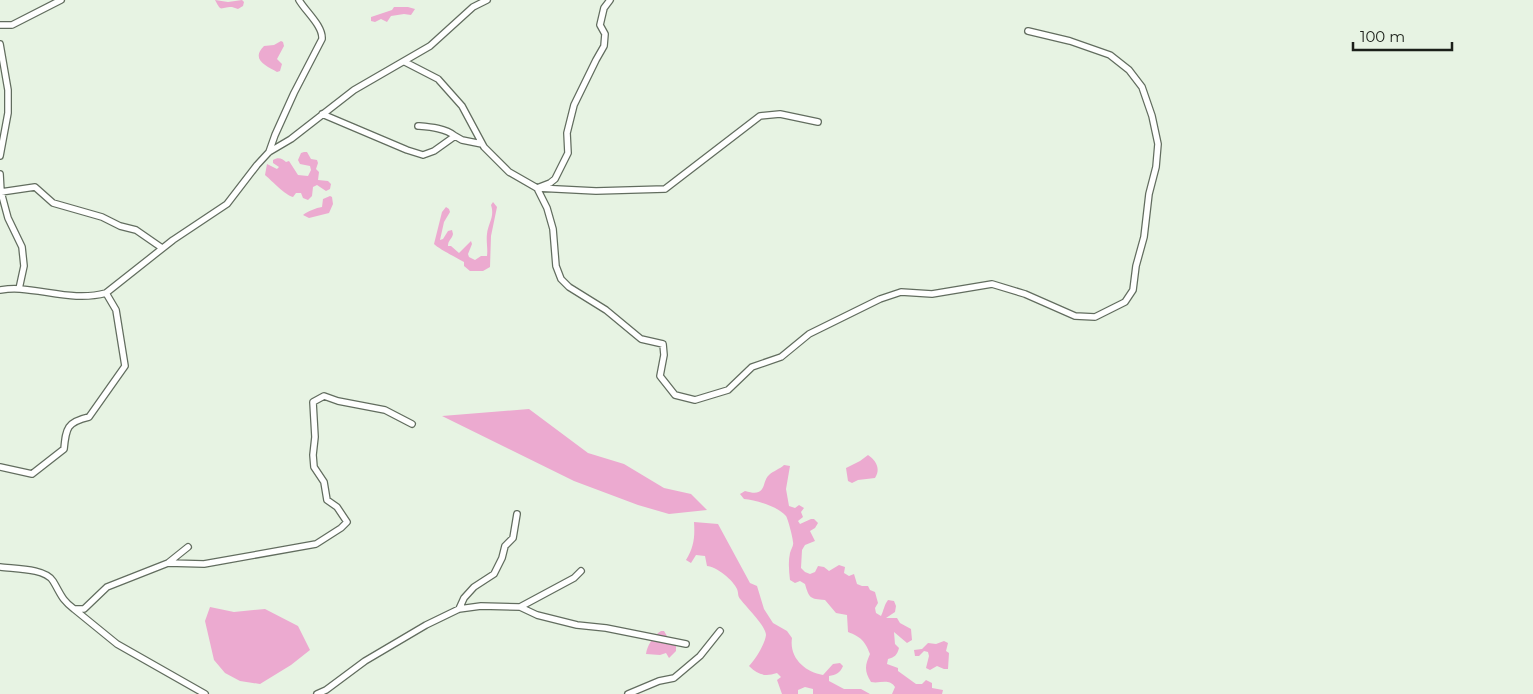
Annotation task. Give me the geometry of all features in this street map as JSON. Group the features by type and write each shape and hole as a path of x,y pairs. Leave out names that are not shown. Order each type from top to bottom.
{"street":[{"path":"0,25 12,25 61,0"},
{"path":"269,152 294,93 322,39 323,34 319,26 305,10 300,0"},
{"path":"0,290 19,289 77,297 93,297 106,294 175,238 227,204 269,152 291,139 354,90 430,46 473,7 487,0"},
{"path":"537,188 555,179 568,153 567,134 574,105 604,46 605,34 600,26 604,8 610,0"},
{"path":"537,188 547,208 553,229 556,266 561,279 569,287 606,310 641,338 663,344 664,355 660,376 675,395 695,400 728,390 752,367 781,357 809,334 880,299 901,292 932,294 992,284 1025,294 1075,316 1095,317 1125,302 1133,290 1156,167 1158,144 1152,116 1142,87 1128,70 1110,55 1070,41 1028,32"},
{"path":"0,44 8,90 8,112 0,156"},
{"path":"405,62 438,79 462,106 482,144 509,172 537,188 665,190 760,116 780,114 818,122"},
{"path":"322,114 423,155 434,151 454,136"},
{"path":"418,126 430,126 450,132 462,140 482,144"},
{"path":"0,174 1,192 8,218 22,247 24,266 19,289"},
{"path":"1,192 36,186 53,203 102,217 120,226 136,230 162,248"},
{"path":"0,468 32,474 64,449 66,432 75,420 89,417 125,366 116,310 106,294"},
{"path":"168,563 204,564 316,544 347,522 337,507 327,500 324,482 314,467 315,437 312,402 324,396 338,402 385,410 412,424"},
{"path":"459,609 464,598 474,587 494,574 502,558 505,546 514,538 517,514"},
{"path":"74,610 84,608 107,587 168,563 188,547"},
{"path":"0,567 37,571 52,578 63,600 117,644 205,694"},
{"path":"520,607 574,578 581,571"},
{"path":"317,694 426,625 459,609 481,606 520,607 537,615 577,625 606,628 686,644"},
{"path":"628,694 659,681 674,678 700,656 720,631"}],"shaded area":[{"path":"215,0 228,2 242,0 244,2 243,6 238,9 232,7 221,8"},
{"path":"394,7 415,9 411,15 391,16 387,22 381,19 375,22 371,21 371,17 392,10"},
{"path":"281,41 284,46 277,59 282,64 280,71 277,72 265,65 259,59 259,55 264,46 274,45"},
{"path":"307,152 311,159 317,160 318,180 328,181 331,184 330,189 326,191 317,185 313,187 312,196 308,200 303,198 301,193 296,193 293,197 290,196 265,175 267,164 277,169 279,167 273,163 273,160 278,158 286,162 289,161 298,175 308,176 311,170 310,166 300,164 298,160 301,153"},
{"path":"332,197 333,204 329,213 309,218 303,215 322,207 323,199"},
{"path":"493,202 497,207 491,236 490,267 483,271 470,271 464,266 464,262 434,244 442,212 446,207 450,212 444,222 440,240 443,239 448,231 452,230 453,234 448,246 451,246 459,253 471,241 472,244 468,254 469,257 475,260 481,256 487,256 487,234 492,217 491,205"},
{"path":"529,409 588,453 624,464 664,488 691,494 707,510 669,514 638,505 574,481 442,416"},
{"path":"868,455 873,459 878,468 875,478 858,480 852,483 848,481 846,468"},
{"path":"784,465 790,466 786,489 789,506 795,508 799,505 804,508 801,512 803,517 798,521 800,524 811,519 818,523 810,531 815,541 805,545 802,550 801,568 810,574 815,572 818,566 824,567 829,571 839,565 845,567 844,573 849,576 854,574 857,584 868,586 870,590 875,592 878,603 875,608 876,613 881,616 888,600 894,601 896,606 895,612 886,618 897,618 900,623 911,629 912,640 907,643 894,632 895,644 899,648 895,655 888,659 887,664 898,668 898,671 916,684 922,684 926,680 932,683 932,688 943,690 942,694 892,694 895,687 893,684 871,682 866,668 870,654 862,640 848,632 847,615 836,613 825,600 811,597 805,584 800,581 795,583 790,580 789,560 793,543 786,516 766,504 744,499 740,494 745,491 752,493 761,491 769,475"},
{"path":"694,522 718,524 750,583 757,586 764,609 773,623 787,631 792,638 793,652 804,667 823,675 833,664 840,663 843,666 842,668 838,673 829,676 829,681 844,689 861,689 870,694 813,694 813,689 805,687 798,690 798,694 782,694 777,680 781,677 777,673 762,674 749,666 762,647 766,635 765,631 760,622 740,599 737,589 732,582 720,571 707,566 705,556 696,555 691,563 686,560 693,542"},
{"path":"210,607 234,612 265,609 298,626 310,650 291,665 260,684 240,681 225,673 214,660 205,621"},
{"path":"661,631 664,631 667,636 665,643 671,643 676,646 676,651 669,658 666,653 660,655 646,654 651,641"},
{"path":"944,641 948,643 946,651 949,653 948,669 937,666 930,670 926,668 928,652 924,651 919,656 915,656 914,650 922,649 928,643 936,644"}]}
